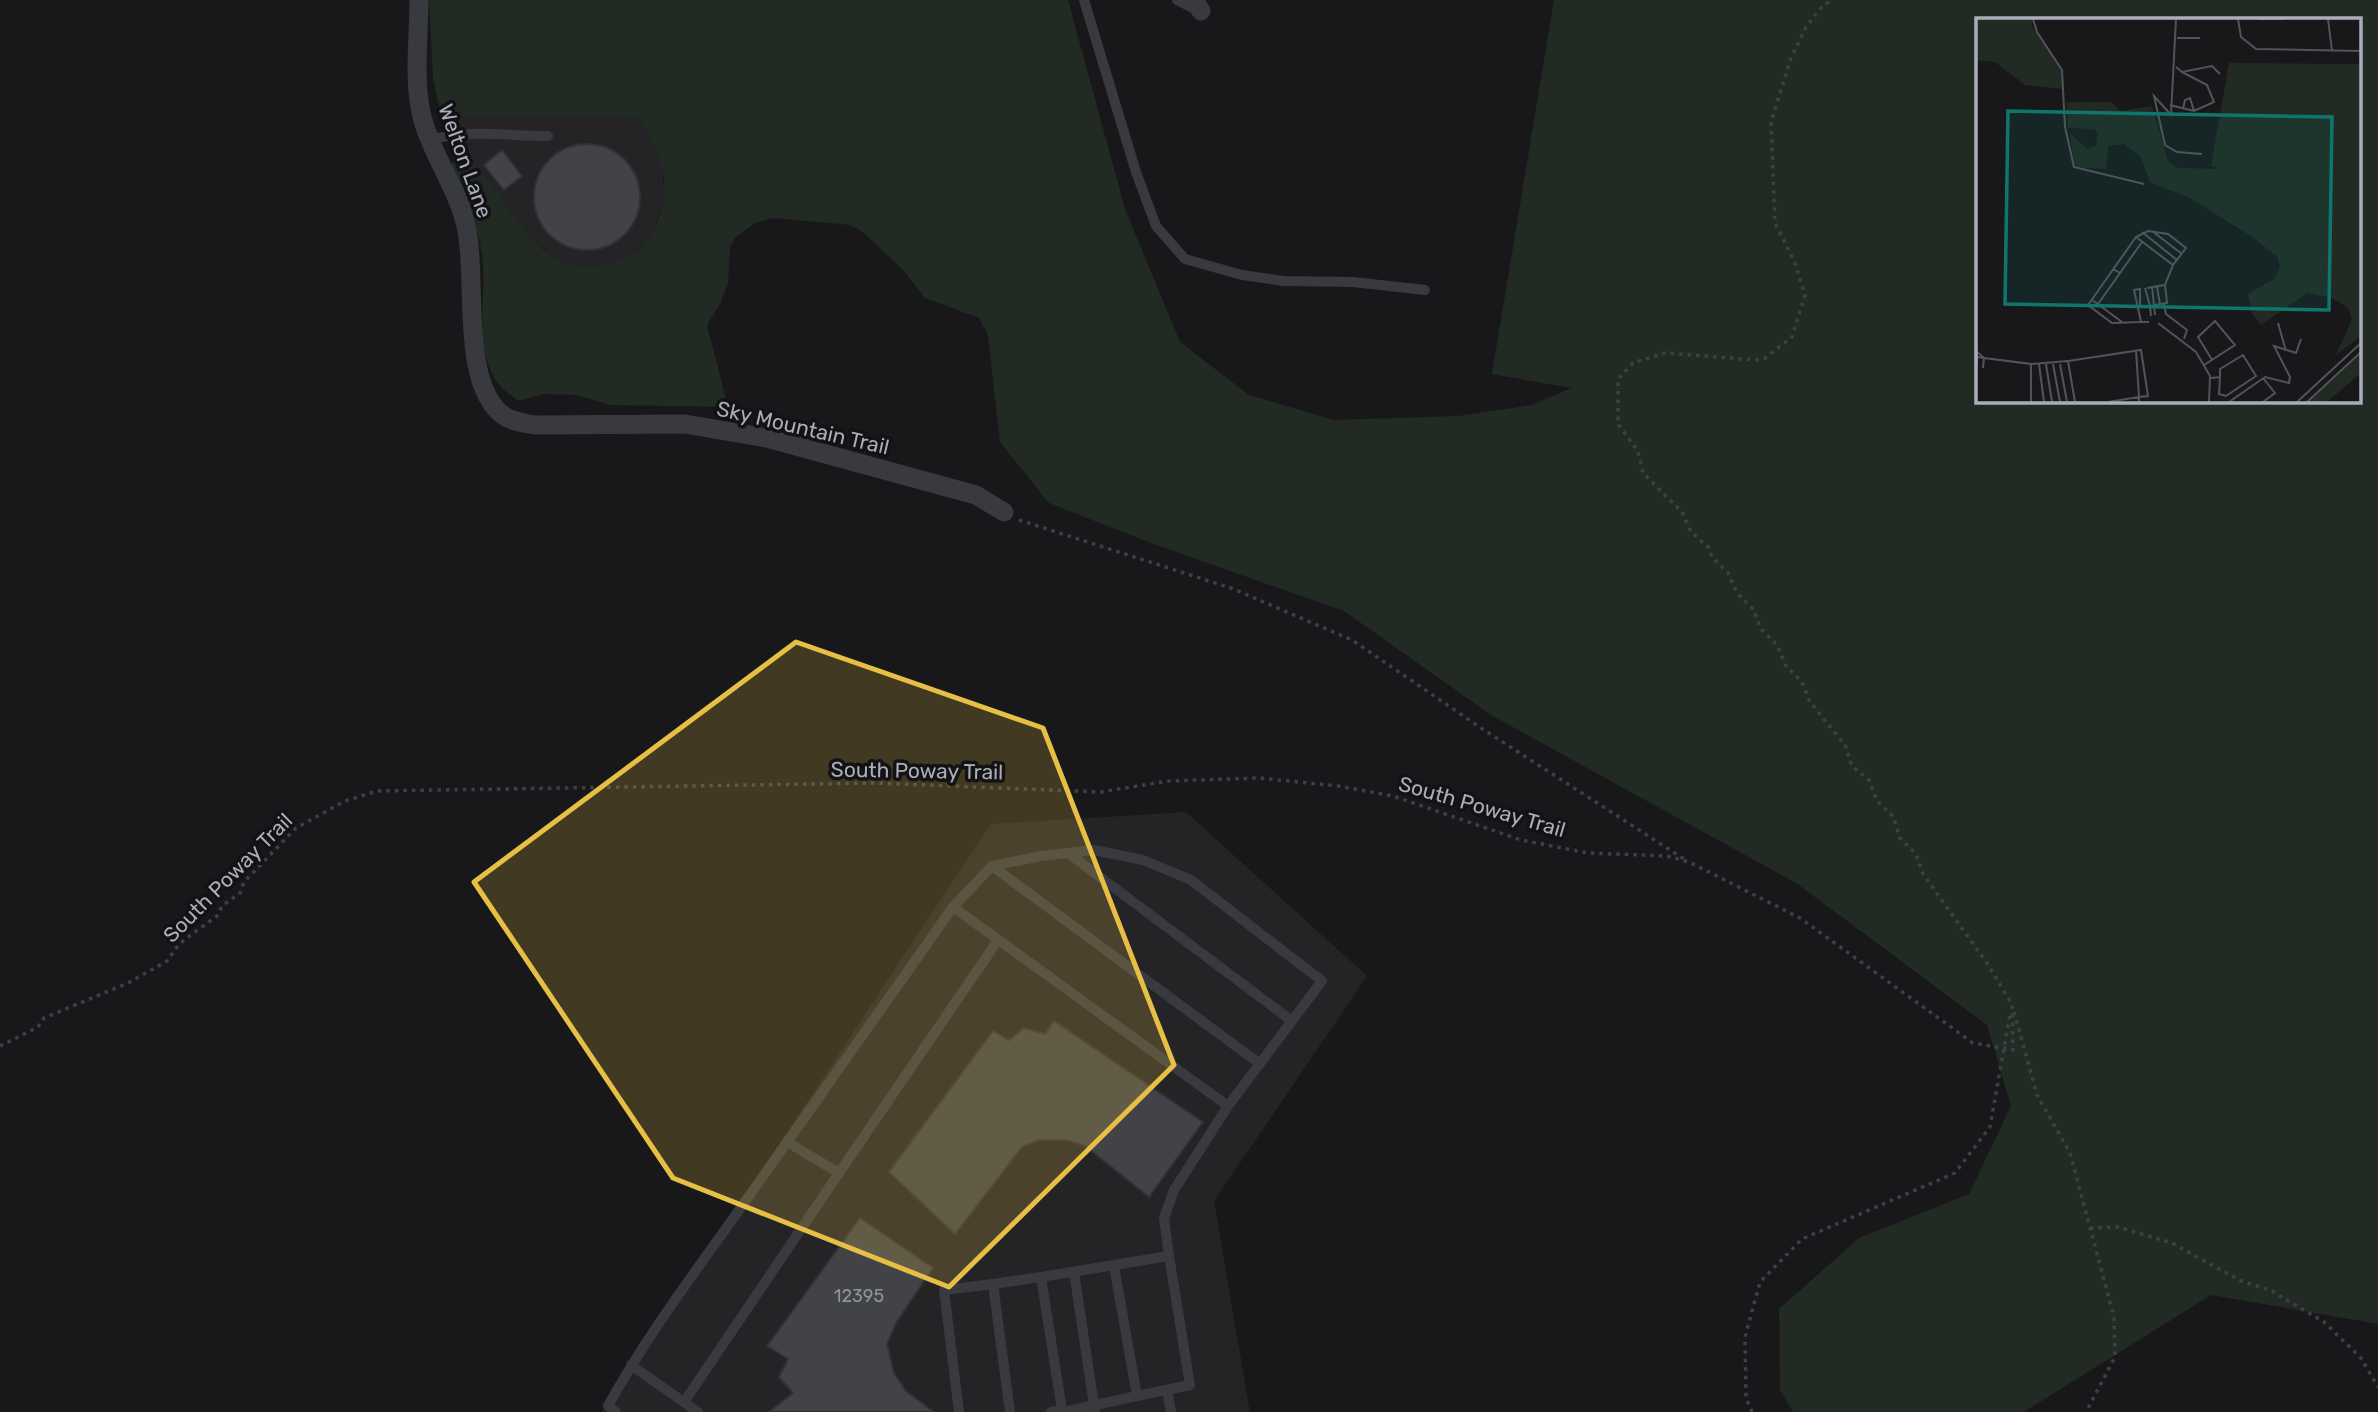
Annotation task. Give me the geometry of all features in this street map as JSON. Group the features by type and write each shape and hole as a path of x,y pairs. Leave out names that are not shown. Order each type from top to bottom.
{"street":[{"name":"Welton Lane","path":"419,0 420,108 430,140 466,226 472,269 473,331 479,376 502,415"},
{"name":"Sky Mountain Trail","path":"502,415 513,421 534,425 685,424 767,438 976,495 1010,515"}],"lane":[{"path":"1084,0 1136,172 1156,226 1185,259 1242,275 1284,281 1353,282 1425,290"},
{"path":"1177,0 1198,6"},
{"path":"430,140 447,135 468,134 548,136"},
{"path":"616,1412 608,1406 631,1365 703,1258 953,907 992,866 1041,856 1094,850 1143,860 1191,880 1322,981 1228,1106 1174,1190 1164,1218 1191,1385 1095,1408 1059,1412 1041,1277"},
{"path":"1068,853 1292,1021"},
{"path":"992,866 1260,1064"},
{"path":"953,907 1228,1106"},
{"path":"684,1402 998,940"},
{"path":"788,1142 839,1173"},
{"path":"959,1412 944,1290 1170,1256"},
{"path":"1115,1266 1137,1396"},
{"path":"1074,1272 1095,1408"},
{"path":"993,1284 1010,1412"},
{"path":"631,1365 698,1412"},
{"path":"1167,1390 1171,1412"}],"path":[{"path":"1831,0 1806,27 1791,58 1771,122 1775,223 1795,263 1805,295 1792,337 1765,358 1755,360 1665,353 1633,363 1618,379 1618,424 1638,451 1643,473 1682,512 1691,532 1708,547 1712,557 1728,573 1737,593 1753,609 1761,629 1777,645 1786,666 1802,682 1810,702 1845,745 1852,766 1869,780 1877,801 1893,816 1900,838 1916,854 1923,874 1989,966 2012,1005 2037,1095 2070,1153 2114,1317 2115,1357 2086,1412"},
{"path":"1010,515 1231,588 1352,640 1481,728 1689,862"},
{"name":"South Poway Trail","path":"0,1046 38,1027 44,1018 128,984 167,961 180,943 217,916 222,906 240,893 244,882 296,828 345,801 377,791 875,783 1101,792 1168,781 1259,778 1338,786 1393,796 1521,840 1588,853 1667,856 1689,862 1800,918 1973,1043 2004,1049"},
{"path":"1752,1412 1746,1398 1745,1336 1760,1282 1802,1239 1955,1173 1990,1127 2012,1005"},
{"path":"2004,1049 2013,1050 2012,1005"},
{"path":"2090,1228 2118,1227 2172,1243 2242,1281 2270,1290 2324,1322 2361,1358 2378,1387"}],"highlighted area":[{"path":"796,642 1043,728 1174,1065 949,1287 673,1178 474,882"}],"shaded area":[{"path":"429,0 1068,0 1125,209 1180,342 1249,395 1334,420 1458,416 1532,405 1571,388 1492,374 1554,0 2378,0 2378,1324 2211,1295 2024,1412 1793,1412 1780,1390 1779,1309 1859,1238 1969,1194 2011,1106 1987,1025 1796,883 1491,715 1344,611 1151,543 1049,503 1000,442 988,335 979,318 925,298 905,272 864,233 851,225 773,218 755,223 735,238 730,247 728,283 720,304 707,325 728,407 610,405 577,395 543,394 518,401 501,387 486,357 482,323 482,254 470,209 451,167 456,152 473,164 531,238 548,253 566,263 588,267 629,257 649,240 656,226 664,194 662,168 637,116 441,116 433,78"},
{"path":"441,116 637,116 660,157 665,197 650,242 630,257 603,266 581,267 561,263 529,237 473,164 456,154"},
{"path":"1186,812 1367,976 1214,1201 1250,1412 602,1412 991,824"}],"building":[{"path":"587,144 607,148 624,160 636,177 640,197 636,217 624,234 607,246 587,250 567,246 550,234 538,217 534,197 538,177 550,160 567,148"},
{"path":"502,150 522,176 504,190 484,165"},
{"path":"1054,1021 1203,1122 1149,1197 1085,1146 1067,1140 1038,1140 1022,1147 955,1234 889,1172 993,1031 1009,1040 1024,1028 1045,1034"},
{"path":"860,1218 933,1268 896,1323 887,1344 894,1373 906,1391 934,1412 769,1412 793,1393 779,1377 788,1359 767,1346"}]}
